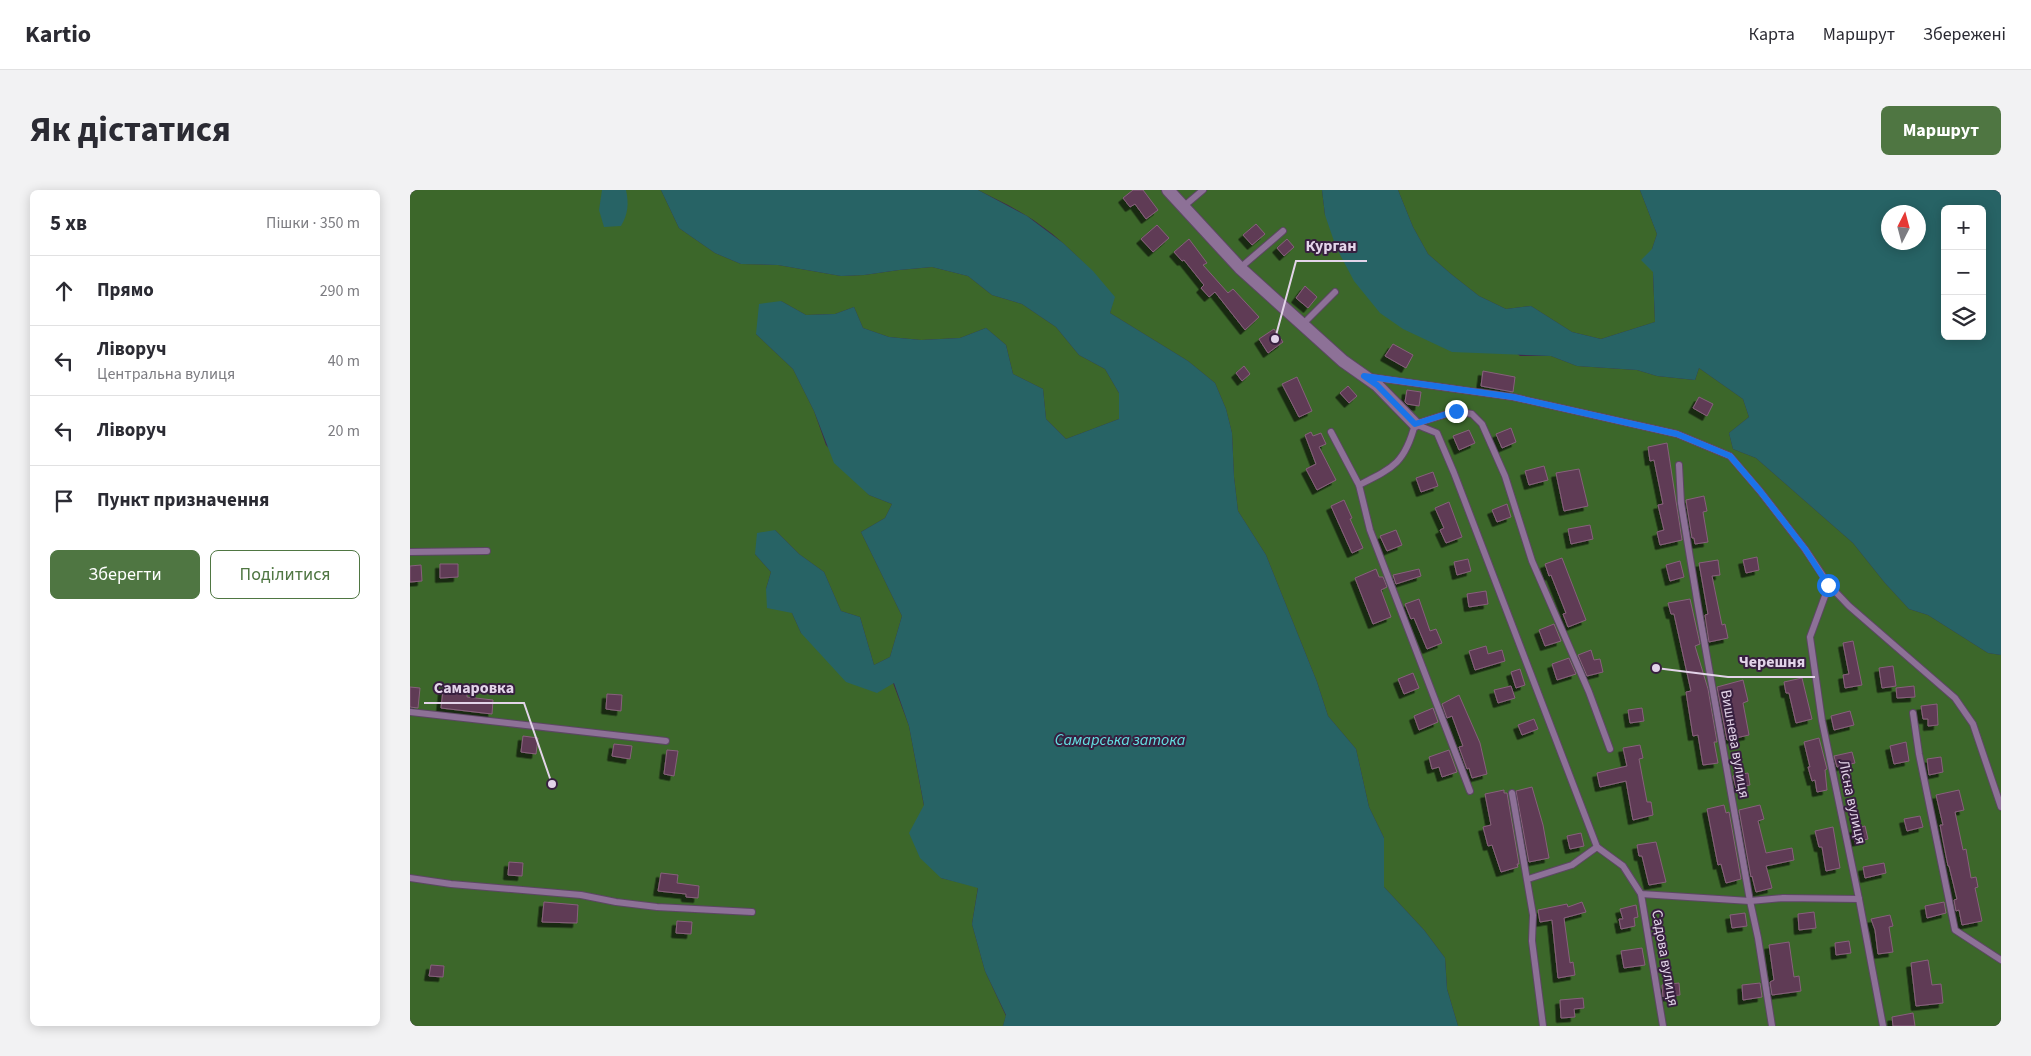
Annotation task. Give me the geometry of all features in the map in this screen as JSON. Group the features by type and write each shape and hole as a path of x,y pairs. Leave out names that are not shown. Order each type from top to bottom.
{"street":[{"path":"1168,190 1240,268 1343,361 1377,385 1415,424"}],"lane":[{"path":"1183,207 1202,190"},
{"path":"1240,268 1283,231"},
{"path":"1303,324 1335,292"},
{"path":"1364,376 1522,399 1677,434 1730,456 1805,549 1828,585 1849,606 1955,698 1973,724 2001,807"},
{"path":"1415,424 1456,411 1472,414 1482,424 1505,476 1532,561 1589,692 1610,749"},
{"path":"1360,485 1389,470 1402,458 1411,440 1415,424"},
{"path":"1415,424 1437,433 1597,847 1623,866 1641,894 1682,898 1750,900 1783,898 1859,899"},
{"path":"1331,432 1360,485 1370,530 1470,790"},
{"name":"Вишнева вулиця","path":"1679,465 1681,503 1698,606 1772,1026"},
{"path":"410,552 487,551"},
{"name":"Лісна вулиця","path":"1828,585 1810,637 1822,721 1883,1026"},
{"path":"410,712 666,741"},
{"path":"1913,713 1920,764 1955,930 2001,960"},
{"path":"1512,793 1533,915 1532,941 1543,1026"},
{"path":"1528,879 1572,865 1597,847"},
{"path":"410,878 581,895 657,907 752,912"},
{"name":"Садова вулиця","path":"1641,894 1664,1026"}],"green space":[{"path":"410,190 661,190 679,228 715,253 741,264 778,265 841,276 932,267 968,276 992,295 1022,304 1056,327 1079,355 1105,369 1119,393 1119,419 1066,439 1046,419 1043,389 1013,374 1006,345 986,328 960,338 921,340 889,337 863,328 854,307 835,314 806,315 781,301 756,334 793,369 814,411 826,445 869,495 892,504 885,518 861,532 902,616 890,657 874,665 860,617 841,611 824,572 799,554 775,530 755,554 771,572 766,589 792,613 801,633 893,683 909,726 924,806 941,878 978,887 972,924 985,971 1006,1016 1003,1026 410,1026"},
{"path":"978,190 1322,190 1325,215 1520,356 1551,356 1577,366 1637,370 1657,376 1695,380 1699,368 1743,399 1749,417 1729,433 1733,449 1756,458 1853,543 1909,609 1928,615 1988,653 2001,655 2001,1026 1458,1026 1447,989 1445,958 1424,930 1384,887 1384,838 1369,807 1356,749 1328,716 1317,682 1266,555 1238,511 1232,433 1226,409 1215,383 1188,361 1110,313 1114,297 1084,264 1051,233 1021,212"},
{"path":"1398,190 1640,190 1657,234 1652,249 1655,322 1601,339 1572,332 1531,306 1506,309 1479,296 1428,254 1413,227"}],"water":[{"path":"602,190 626,190 627,209 621,226 604,227 599,210"},
{"name":"Самарська затока","path":"661,190 978,190 1027,216 1063,243 1093,271 1115,297 1110,313 1188,361 1215,383 1226,409 1232,433 1238,511 1266,555 1317,682 1328,716 1356,749 1369,807 1384,838 1384,887 1424,930 1445,958 1447,989 1458,1026 1003,1026 1006,1015 985,971 972,924 978,888 941,878 920,858 909,833 924,805 909,726 894,683 877,693 846,682 801,633 792,613 767,608 766,589 771,572 755,554 757,533 775,530 799,554 824,572 841,611 860,617 874,665 890,657 902,616 861,532 885,518 892,504 869,495 834,463 814,411 793,369 756,334 759,304 781,301 806,315 835,314 854,307 863,328 889,337 921,340 960,338 986,328 1006,345 1013,374 1043,389 1046,419 1066,439 1119,419 1119,393 1105,369 1079,355 1056,327 1022,304 992,295 968,276 932,267 841,276 778,265 741,264 715,253 679,228"},
{"path":"1322,190 1398,190 1413,227 1428,254 1479,296 1506,309 1531,306 1572,332 1601,339 1655,322 1653,272 1641,260 1652,249 1657,234 1640,190 2001,190 2001,655 1988,653 1928,615 1909,609 1853,543 1756,458 1733,449 1729,433 1749,417 1743,399 1699,368 1695,380 1657,376 1637,370 1577,366 1551,356 1452,352 1403,329 1380,313 1354,281 1336,247 1325,215"}],"building":[{"path":"1133,190 1143,190 1158,210 1146,219 1135,204 1130,207 1123,198"},
{"path":"1256,224 1265,234 1252,245 1243,235"},
{"path":"1157,225 1169,238 1153,252 1141,239"},
{"path":"1189,239 1207,263 1203,265 1228,293 1233,289 1259,317 1245,330 1215,292 1209,297 1201,288 1204,285 1184,260 1182,261 1174,252"},
{"path":"1287,239 1294,247 1284,256 1277,248"},
{"path":"1305,286 1317,297 1308,308 1296,298"},
{"path":"1274,329 1283,342 1268,353 1259,339"},
{"path":"1393,344 1413,355 1406,368 1385,356"},
{"path":"1244,366 1250,374 1242,381 1236,373"},
{"path":"1483,371 1515,377 1513,392 1481,386"},
{"path":"1297,377 1312,411 1299,417 1282,384"},
{"path":"1348,386 1357,396 1349,403 1340,393"},
{"path":"1407,390 1421,392 1419,406 1405,402"},
{"path":"1699,397 1713,404 1707,416 1693,408"},
{"path":"1511,428 1516,442 1502,448 1496,434"},
{"path":"1469,430 1475,443 1459,450 1453,436"},
{"path":"1311,432 1313,436 1321,433 1326,444 1319,447 1336,480 1317,490 1306,469 1316,464 1305,435"},
{"path":"1667,443 1682,540 1660,545 1657,532 1664,530 1658,505 1663,504 1654,460 1650,461 1648,447"},
{"path":"1544,466 1548,480 1529,485 1525,471"},
{"path":"1579,469 1588,506 1564,511 1556,473"},
{"path":"1433,472 1438,486 1421,492 1416,478"},
{"path":"1704,496 1707,511 1703,512 1708,542 1695,544 1694,538 1692,538 1686,500"},
{"path":"1344,500 1363,548 1352,553 1331,506"},
{"path":"1449,502 1462,537 1446,543 1440,530 1444,528 1435,508"},
{"path":"1507,504 1511,517 1497,522 1492,510"},
{"path":"1590,525 1593,539 1571,544 1568,529"},
{"path":"1396,530 1402,545 1387,551 1380,536"},
{"path":"1757,557 1759,570 1746,573 1743,560"},
{"path":"1562,558 1586,620 1568,627 1563,614 1566,613 1545,564"},
{"path":"1468,559 1471,571 1457,575 1454,562"},
{"path":"1718,560 1720,575 1712,576 1722,625 1725,624 1728,638 1709,642 1705,615 1708,614 1699,563"},
{"path":"1680,561 1684,577 1670,581 1666,565"},
{"path":"440,564 458,564 458,577 440,578"},
{"path":"421,565 422,581 410,582 410,566"},
{"path":"1376,569 1379,577 1383,577 1387,587 1381,590 1391,617 1373,624 1355,578"},
{"path":"1419,569 1421,576 1396,584 1393,575"},
{"path":"1486,591 1488,604 1469,607 1467,594"},
{"path":"1419,599 1430,631 1436,629 1442,643 1427,649 1414,618 1411,619 1405,604"},
{"path":"1690,599 1700,644 1695,646 1708,689 1717,742 1714,742 1718,763 1703,765 1698,735 1693,736 1686,692 1691,691 1674,614 1671,614 1668,603"},
{"path":"1554,624 1561,641 1545,646 1539,630"},
{"path":"1853,641 1862,685 1845,688 1843,675 1849,674 1843,643"},
{"path":"1486,646 1488,654 1502,650 1505,661 1475,670 1469,651"},
{"path":"1591,650 1594,660 1600,659 1603,672 1587,676 1578,655"},
{"path":"1569,658 1576,674 1557,680 1552,664"},
{"path":"1893,666 1896,686 1882,688 1879,668"},
{"path":"1520,669 1525,685 1516,688 1511,672"},
{"path":"1413,673 1419,688 1404,694 1398,679"},
{"path":"1802,678 1812,719 1796,723 1789,693 1786,693 1784,682"},
{"path":"1743,680 1748,701 1743,703 1749,735 1727,740 1717,687"},
{"path":"1511,686 1515,698 1498,703 1494,690"},
{"path":"1914,686 1915,697 1897,698 1896,688"},
{"path":"410,687 420,688 418,708 410,707"},
{"path":"443,690 467,692 467,697 493,700 492,714 441,708"},
{"path":"607,694 622,695 621,711 606,709"},
{"path":"1459,695 1480,743 1487,774 1472,778 1459,747 1463,746 1452,716 1447,718 1442,704"},
{"path":"1937,704 1938,725 1928,726 1928,719 1923,719 1921,706"},
{"path":"1433,708 1438,722 1419,730 1414,716"},
{"path":"1642,708 1644,721 1630,723 1628,710"},
{"path":"1850,711 1854,725 1834,730 1831,716"},
{"path":"1534,719 1538,729 1522,735 1518,725"},
{"path":"523,736 538,738 536,754 521,752"},
{"path":"1819,738 1827,769 1825,770 1827,790 1817,792 1815,780 1812,781 1808,767 1810,767 1804,742"},
{"path":"1906,742 1909,761 1894,764 1890,746"},
{"path":"614,744 632,746 630,759 612,756"},
{"path":"1640,745 1643,758 1639,759 1647,802 1651,802 1653,815 1633,820 1626,781 1600,787 1597,773 1627,766 1623,748"},
{"path":"667,750 678,751 674,776 664,774"},
{"path":"1449,750 1457,772 1442,777 1439,767 1432,769 1429,757"},
{"path":"1852,752 1855,763 1837,767 1834,756"},
{"path":"1941,757 1943,772 1929,775 1927,759"},
{"path":"1748,773 1750,785 1736,788 1733,776"},
{"path":"1532,787 1543,825 1549,858 1529,862 1516,791"},
{"path":"1504,790 1504,793 1507,793 1519,864 1517,864 1518,867 1501,872 1492,845 1488,846 1483,827 1491,825 1485,794"},
{"path":"1959,790 1964,810 1955,812 1963,850 1966,849 1971,878 1976,877 1978,887 1975,888 1982,921 1962,925 1959,910 1956,911 1954,900 1957,899 1948,866 1940,825 1943,825 1936,795"},
{"path":"1724,805 1726,813 1729,812 1741,879 1726,883 1721,864 1718,865 1707,809"},
{"path":"1760,805 1764,819 1758,821 1766,853 1792,848 1794,860 1766,866 1772,888 1756,892 1751,877 1739,810"},
{"path":"1920,816 1923,827 1907,831 1904,819"},
{"path":"1865,826 1868,839 1855,842 1852,829"},
{"path":"1833,827 1840,868 1826,871 1822,847 1819,847 1815,831"},
{"path":"1581,833 1584,846 1570,849 1567,836"},
{"path":"1656,842 1666,882 1649,885 1642,856 1639,856 1637,845"},
{"path":"509,862 523,863 522,876 508,875"},
{"path":"1884,863 1886,873 1865,878 1863,867"},
{"path":"661,873 678,875 677,883 699,886 698,898 686,897 686,894 658,891"},
{"path":"544,902 578,905 577,923 542,922"},
{"path":"1582,902 1586,912 1564,918 1570,963 1573,962 1575,975 1558,978 1552,920 1540,922 1538,910 1567,904 1568,907"},
{"path":"1944,902 1946,913 1927,918 1925,906"},
{"path":"1636,905 1638,917 1634,918 1635,926 1621,929 1619,919 1623,919 1620,909"},
{"path":"1814,912 1816,928 1799,930 1798,914"},
{"path":"1745,913 1747,926 1732,928 1730,915"},
{"path":"1890,915 1893,926 1889,927 1893,952 1878,954 1875,930 1871,919"},
{"path":"677,921 692,922 691,934 676,933"},
{"path":"1849,941 1851,953 1836,955 1835,943"},
{"path":"1789,942 1794,977 1799,976 1801,991 1772,995 1770,982 1774,980 1769,945"},
{"path":"1642,948 1645,965 1624,968 1621,951"},
{"path":"1928,960 1932,985 1941,984 1943,1003 1916,1006 1911,963"},
{"path":"431,965 444,966 443,977 429,976"},
{"path":"1679,983 1680,995 1663,997 1662,985"},
{"path":"1760,983 1762,997 1743,1000 1742,985"},
{"path":"1583,998 1584,1008 1574,1009 1575,1017 1561,1018 1560,1000"},
{"path":"1913,1013 1915,1026 1893,1026 1892,1017"}],"place":[{"name":"Курган","path":"1275,339"},
{"name":"Черешня","path":"1656,668"},
{"name":"Самаровка","path":"552,784"}],"route":[{"path":"1456,411 1415,424 1402,413 1377,385 1364,376 1513,397 1596,415 1677,434 1730,456 1805,549 1828,585"}]}
